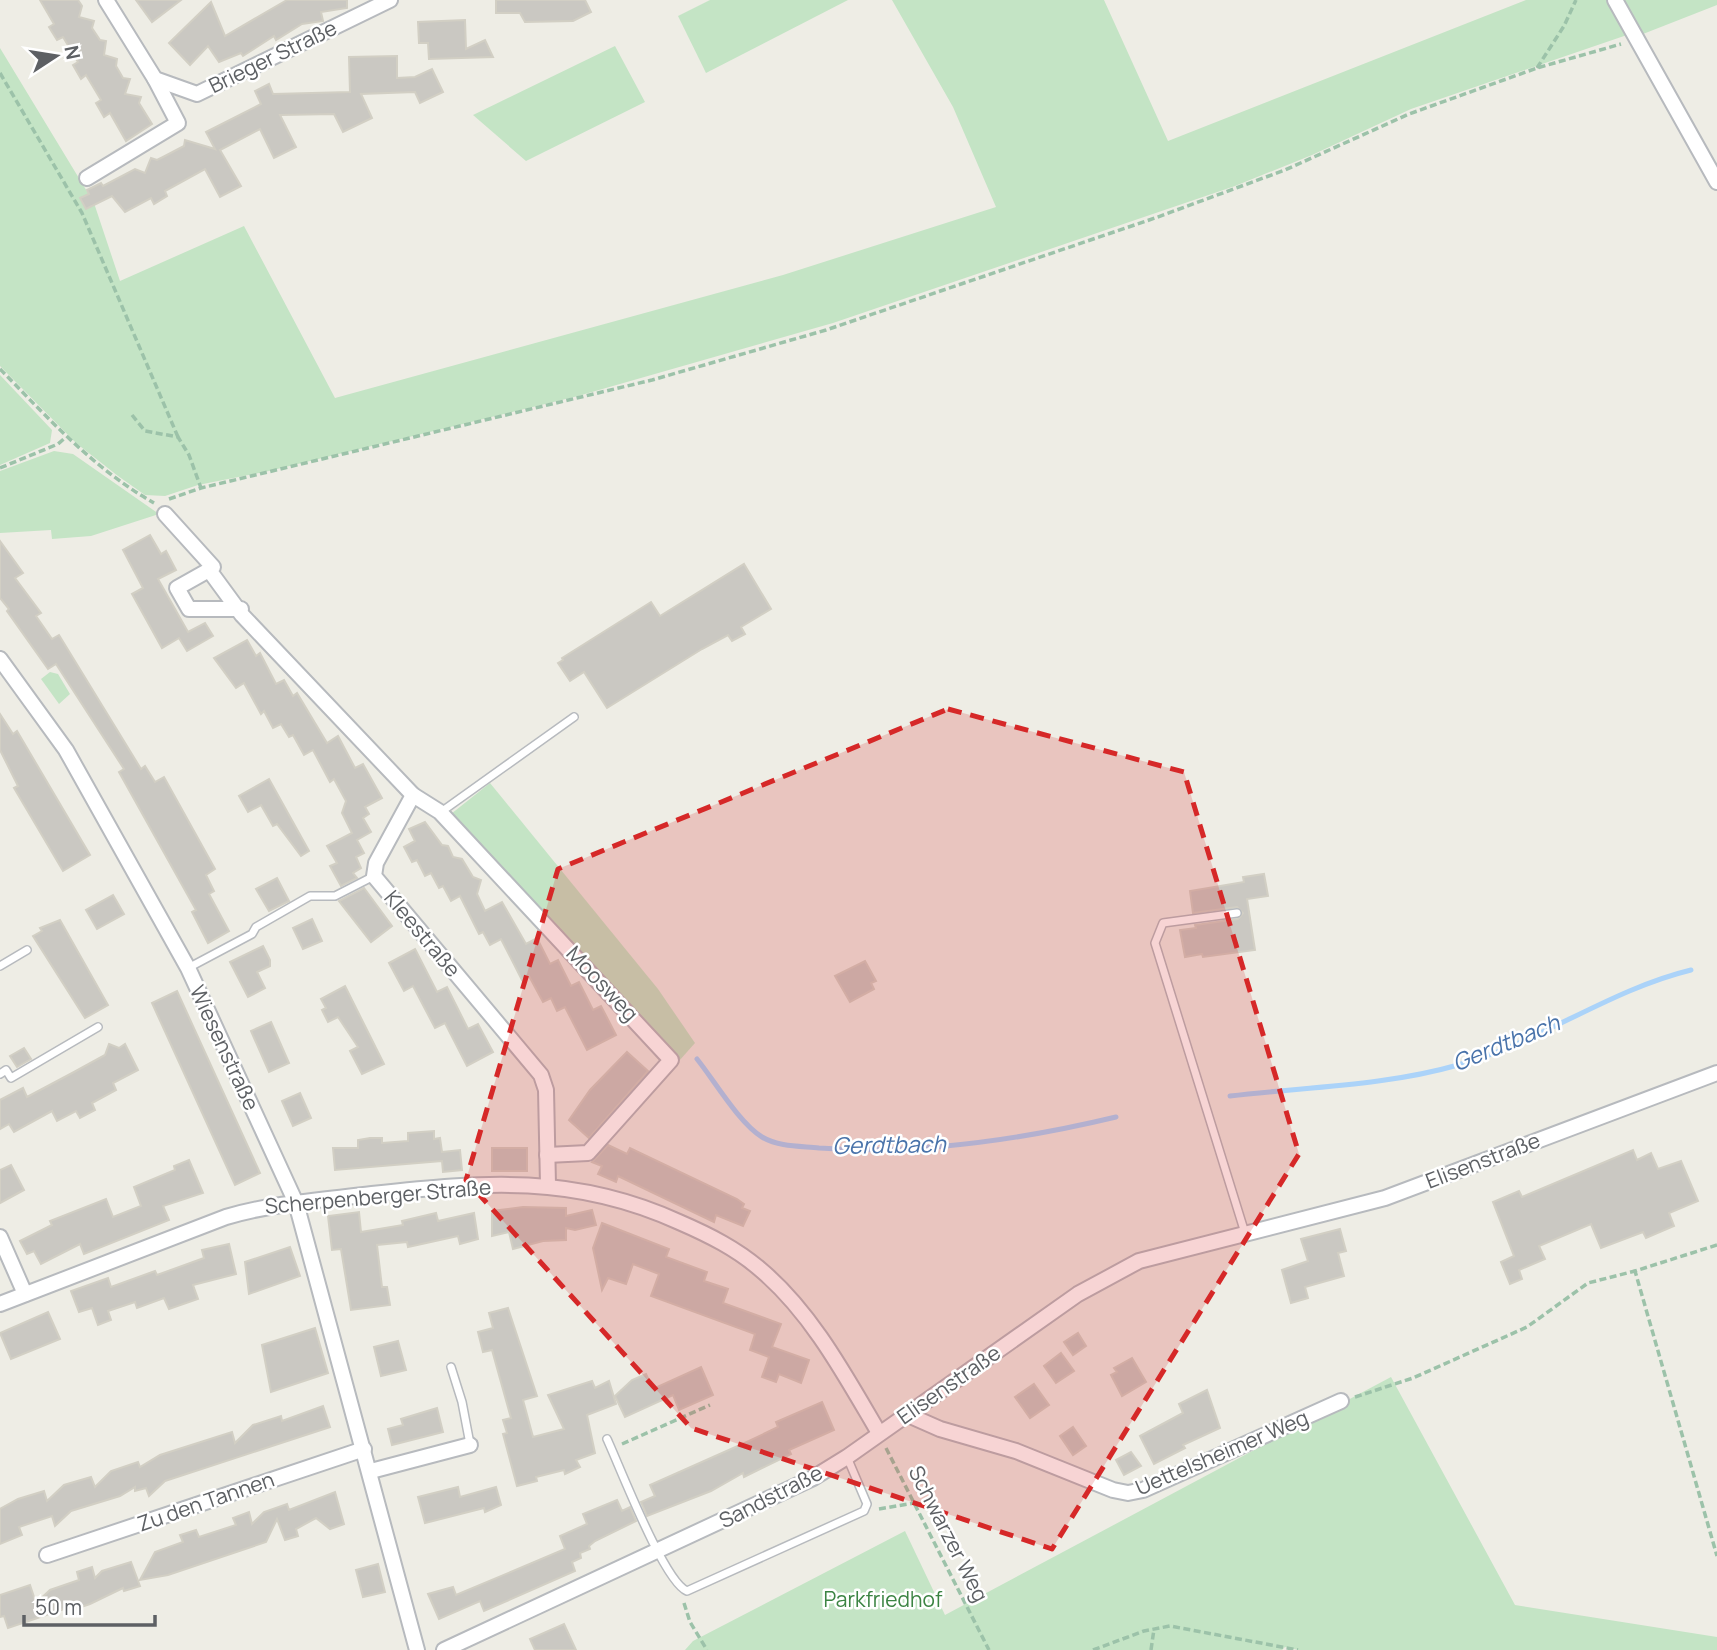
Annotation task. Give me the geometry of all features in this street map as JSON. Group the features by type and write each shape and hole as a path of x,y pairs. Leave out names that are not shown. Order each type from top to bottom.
{"street":[{"path":"87,178 178,123 155,79 106,0"},
{"name":"Brieger Straße","path":"155,79 197,94 390,0"},
{"path":"1615,0 1717,182"},
{"path":"165,514 213,568 177,588 189,609 241,609"},
{"path":"209,570 241,609 242,615 413,794"},
{"name":"Wiesenstraße","path":"0,659 66,750 188,968 296,1203 371,1471 417,1650"},
{"name":"Moosweg","path":"413,794 440,812 671,1060 588,1153 547,1155"},
{"name":"Kleestraße","path":"413,794 376,863 374,876 541,1075 546,1090 548,1185"},
{"name":"Elisenstraße","path":"879,1433 1077,1294 1117,1271 1177,1250 1385,1198 1717,1073"},
{"name":"Scherpenberger Straße","path":"0,1304 226,1217 262,1207 421,1189 548,1185 606,1194 656,1211 741,1254 787,1295 808,1321 879,1433"},
{"path":"0,1237 25,1294"},
{"name":"Uettelsheimer Weg","path":"906,1414 940,1429 993,1442 1113,1490 1128,1493 1155,1484 1341,1401"},
{"name":"Sandstraße","path":"444,1650 774,1498 847,1457 879,1433"},
{"path":"371,1471 470,1445"},
{"name":"Zu den Tannen","path":"47,1555 365,1449"}],"lane":[{"path":"440,812 574,717"},
{"path":"188,968 252,934 256,928 310,896 335,896 374,876"},
{"path":"1237,913 1163,923 1155,943 1245,1233"},
{"path":"0,966 27,950"},
{"path":"0,1074 6,1070 11,1078 98,1027"},
{"path":"451,1367 462,1402 470,1445"},
{"path":"607,1439 658,1552 679,1588 687,1591 864,1511 867,1504 847,1457"}],"path":[{"path":"1537,68 1564,26 1576,0"},
{"path":"0,369 66,437 112,475 157,505 201,488 639,384 826,330 1156,218 1285,170 1409,114 1537,68 1638,38"},
{"path":"0,73 82,214 178,437 190,455 201,488"},
{"path":"132,415 145,431 178,437"},
{"path":"0,468 58,444 66,437"},
{"path":"1341,1401 1413,1378 1527,1327 1588,1283 1717,1245"},
{"path":"1635,1271 1717,1556"},
{"path":"612,1449 710,1405"},
{"name":"Schwarzer Weg","path":"879,1433 989,1650"},
{"path":"864,1511 914,1503"},
{"path":"679,1588 690,1622 707,1650"},
{"path":"1093,1650 1154,1629 1186,1627 1298,1650"},
{"path":"1151,1650 1154,1629"}],"highlighted area":[{"path":"948,709 1184,772 1299,1154 1052,1549 691,1428 466,1180 558,869"}],"green space":[{"path":"710,0 848,0 706,73 678,16"},
{"path":"892,0 1104,0 1168,141 1526,0 1608,0 1627,35 1411,109 1312,155 1235,186 833,323 578,396 269,471 198,485 165,496 145,495 76,443 0,366 0,48 94,203 120,281 244,226 335,398 783,275 996,207 953,107"},
{"path":"1621,0 1717,0 1717,5 1643,34"},
{"path":"615,46 645,102 526,161 473,115"},
{"path":"0,375 52,430 50,443 0,465"},
{"path":"54,451 73,454 159,514 91,536 52,539 51,530 0,533 0,471"},
{"path":"50,672 58,674 70,694 59,704 41,679"},
{"path":"490,783 658,989 695,1043 679,1061 454,820 451,814"},
{"name":"Parkfriedhof","path":"1391,1377 1515,1605 1717,1637 1717,1650 1298,1650 1285,1647 1282,1650 685,1650 693,1641 905,1531 945,1615"}],"building":[{"path":"40,0 78,0 82,6 79,17 94,21 92,28 100,40 106,41 104,55 117,59 116,66 123,78 130,79 125,94 141,97 139,103 152,124 126,141 110,113 104,117 96,103 101,100 86,75 81,79 73,65 78,62 63,37 57,40 49,27 54,24"},
{"path":"136,0 181,0 152,22"},
{"path":"287,0 347,0 347,8 321,12 323,21 302,24 276,40 274,36 243,56 241,53 219,62 208,46 190,65 169,43 211,2 225,36"},
{"path":"496,0 585,0 591,12 573,21 525,22 520,13 496,13"},
{"path":"465,20 466,49 485,40 493,57 429,59 428,43 419,43 418,22"},
{"path":"397,56 397,78 415,77 432,69 443,92 420,103 415,92 361,94 372,118 343,132 334,114 280,115 296,147 274,158 260,129 220,150 241,186 220,197 205,169 165,191 167,196 154,204 151,198 125,212 112,196 86,209 80,198 89,194 87,190 101,183 103,186 135,169 145,173 151,158 157,160 184,146 185,140 215,149 206,132 261,104 255,91 269,84 273,94 350,92 349,57"},
{"path":"150,535 161,554 166,551 176,570 158,579 188,632 205,623 213,636 187,651 179,638 162,648 132,594 143,588 123,550"},
{"path":"0,541 23,573 15,578 41,613 36,616 52,639 59,635 141,769 145,766 155,782 164,777 215,869 206,875 214,891 209,894 229,931 208,943 192,912 196,910 119,772 124,769 56,664 48,669 0,598"},
{"path":"744,564 771,609 741,627 745,634 732,641 728,635 607,708 584,672 570,681 558,663 651,602 660,616"},
{"path":"247,640 256,656 260,653 276,684 284,680 293,696 297,693 327,743 338,736 355,768 363,764 382,798 365,807 369,814 363,818 371,832 357,840 364,853 356,857 361,868 353,873 357,878 341,886 330,866 337,863 327,846 352,833 342,813 346,801 334,779 330,782 313,750 304,755 293,735 289,737 281,724 273,728 264,711 261,714 244,683 236,688 214,658"},
{"path":"0,714 13,734 17,731 90,855 63,871 14,788 18,786 0,750"},
{"path":"269,779 309,851 301,856 277,824 273,826 261,805 248,812 239,796"},
{"path":"425,822 442,845 448,846 453,857 462,859 473,877 481,880 477,894 485,911 502,902 526,944 537,938 550,964 558,960 571,986 579,982 593,1010 601,1006 616,1035 587,1050 565,1007 557,1011 551,998 543,1002 529,976 522,980 501,939 490,945 483,932 479,934 460,896 451,901 443,886 439,888 431,873 425,876 417,860 412,862 404,847 415,841 409,829"},
{"path":"1264,874 1268,896 1247,899 1255,950 1185,957 1180,930 1196,928 1195,925 1238,919 1243,913 1237,907 1193,913 1190,891 1244,882 1243,877"},
{"path":"277,878 289,901 269,911 256,889"},
{"path":"364,888 392,926 371,942 339,901"},
{"path":"113,895 124,914 97,929 86,910"},
{"path":"312,919 322,941 303,949 293,928"},
{"path":"60,920 108,1005 85,1018 33,936 42,931 40,928"},
{"path":"263,946 270,966 257,972 265,988 248,997 230,962"},
{"path":"415,949 437,992 447,987 468,1029 478,1024 493,1052 467,1066 445,1023 435,1028 413,986 404,991 389,963"},
{"path":"865,961 876,981 871,983 874,989 850,1002 835,976"},
{"path":"345,986 384,1064 362,1074 350,1051 358,1047 338,1017 328,1022 322,1010 326,1008 321,999"},
{"path":"177,991 260,1173 235,1185 152,1003"},
{"path":"271,1022 289,1063 269,1072 251,1031"},
{"path":"109,1044 119,1048 125,1044 138,1070 113,1083 116,1090 92,1103 95,1110 80,1118 76,1111 57,1121 52,1111 14,1132 9,1124 0,1129 0,1100 23,1088 27,1097 105,1055"},
{"path":"24,1048 31,1059 17,1067 10,1056"},
{"path":"627,1052 648,1071 589,1138 569,1120 590,1090"},
{"path":"300,1093 311,1118 293,1126 282,1101"},
{"path":"434,1131 434,1139 440,1138 442,1152 460,1150 462,1170 443,1172 442,1161 335,1170 333,1148 358,1148 358,1140 370,1138 382,1138 382,1143 408,1141 408,1133"},
{"path":"608,1145 627,1154 630,1148 737,1199 744,1204 742,1208 750,1211 743,1226 716,1215 714,1222 618,1176 616,1182 598,1174 602,1166 592,1162"},
{"path":"492,1148 527,1148 527,1171 492,1171"},
{"path":"1633,1150 1637,1160 1651,1153 1658,1169 1681,1161 1698,1201 1669,1213 1674,1226 1646,1238 1643,1232 1601,1248 1591,1224 1539,1246 1545,1259 1519,1270 1522,1279 1510,1284 1501,1262 1514,1256 1493,1202 1519,1191 1522,1197"},
{"path":"189,1160 203,1193 163,1206 169,1220 84,1254 80,1244 41,1264 34,1251 27,1254 20,1241 52,1225 50,1221 106,1199 113,1217 141,1206 134,1187 175,1170 174,1166"},
{"path":"11,1165 24,1190 0,1203 0,1170"},
{"path":"523,1207 566,1208 566,1216 592,1210 596,1225 575,1230 566,1228 566,1240 543,1241 513,1249 509,1232 492,1236 492,1211"},
{"path":"359,1212 361,1232 403,1225 402,1221 436,1213 438,1221 474,1213 478,1239 460,1244 458,1236 408,1247 407,1242 377,1245 382,1287 387,1287 390,1305 351,1310 341,1249 332,1250 328,1216"},
{"path":"602,1223 669,1249 666,1257 707,1272 704,1281 728,1289 723,1303 781,1324 772,1347 809,1360 801,1383 779,1374 776,1382 762,1377 769,1357 750,1350 755,1334 651,1296 659,1274 633,1264 626,1284 608,1278 602,1290 593,1248"},
{"path":"1340,1229 1346,1251 1338,1253 1344,1276 1305,1287 1308,1298 1291,1303 1282,1270 1308,1261 1301,1239"},
{"path":"229,1244 236,1274 193,1285 198,1299 169,1309 164,1298 137,1308 135,1302 108,1311 111,1320 98,1325 92,1308 79,1312 71,1291 108,1278 111,1287 155,1271 157,1275 204,1258 202,1250"},
{"path":"290,1247 300,1276 249,1294 245,1262"},
{"path":"508,1308 537,1396 523,1400 533,1437 564,1429 548,1395 592,1381 595,1388 609,1381 616,1404 587,1415 595,1453 576,1460 580,1467 565,1474 564,1470 536,1477 537,1481 517,1486 503,1434 507,1433 503,1420 511,1418 492,1350 483,1352 478,1332 493,1328 489,1313"},
{"path":"48,1312 60,1339 11,1359 0,1333"},
{"path":"315,1328 328,1373 271,1392 262,1345"},
{"path":"1078,1333 1086,1346 1073,1355 1064,1342"},
{"path":"398,1341 406,1370 381,1376 374,1347"},
{"path":"1061,1353 1074,1371 1056,1383 1044,1366"},
{"path":"1132,1358 1146,1382 1122,1396 1111,1375 1117,1372 1114,1368"},
{"path":"701,1367 713,1395 679,1410 673,1395 625,1417 615,1396 632,1380 646,1374 653,1389"},
{"path":"1034,1384 1049,1405 1030,1418 1015,1397"},
{"path":"1207,1390 1220,1428 1183,1445 1185,1448 1154,1464 1140,1436 1183,1413 1179,1404"},
{"path":"822,1402 834,1430 789,1450 791,1454 744,1477 743,1473 711,1491 647,1516 641,1502 655,1496 650,1485 749,1441 778,1427 776,1422"},
{"path":"323,1406 330,1427 165,1481 149,1496 146,1488 135,1491 135,1487 120,1496 71,1511 55,1526 52,1516 19,1527 22,1535 0,1544 0,1509 18,1499 44,1491 47,1501 64,1485 91,1477 95,1487 111,1471 138,1462 140,1467 160,1455 232,1432 235,1443 253,1425 281,1416 282,1421"},
{"path":"437,1408 443,1432 392,1445 388,1429 403,1425 401,1419"},
{"path":"1073,1427 1086,1446 1073,1455 1060,1436"},
{"path":"1131,1452 1141,1466 1124,1475 1116,1460"},
{"path":"458,1487 460,1497 496,1487 501,1505 485,1512 484,1508 425,1523 418,1497"},
{"path":"335,1492 344,1524 330,1529 316,1518 296,1529 298,1536 285,1540 277,1519 266,1542 168,1575 140,1580 155,1552 183,1542 180,1535 196,1530 199,1537 236,1525 233,1518 249,1512 252,1524 264,1512 287,1504 289,1510"},
{"path":"617,1500 622,1511 630,1507 636,1521 595,1541 589,1546 590,1549 580,1553 581,1558 572,1562 575,1571 484,1611 480,1601 439,1619 428,1594 453,1587 456,1595 565,1549 560,1536 587,1524 583,1514"},
{"path":"131,1562 140,1586 124,1591 123,1588 90,1604 72,1610 70,1607 8,1628 4,1616 0,1617 0,1595 30,1585 36,1603 50,1590 79,1580 77,1572 92,1567 95,1578 102,1571"},
{"path":"378,1564 385,1592 363,1597 356,1570"},
{"path":"564,1624 576,1650 535,1650 530,1639"}],"waterway":[{"name":"Gerdtbach","path":"1230,1096 1374,1082 1458,1065 1517,1044 1631,990 1691,970"},
{"name":"Gerdtbach","path":"697,1059 736,1112 753,1130 775,1143 790,1146 856,1150 969,1144 1043,1133 1116,1117"}]}
